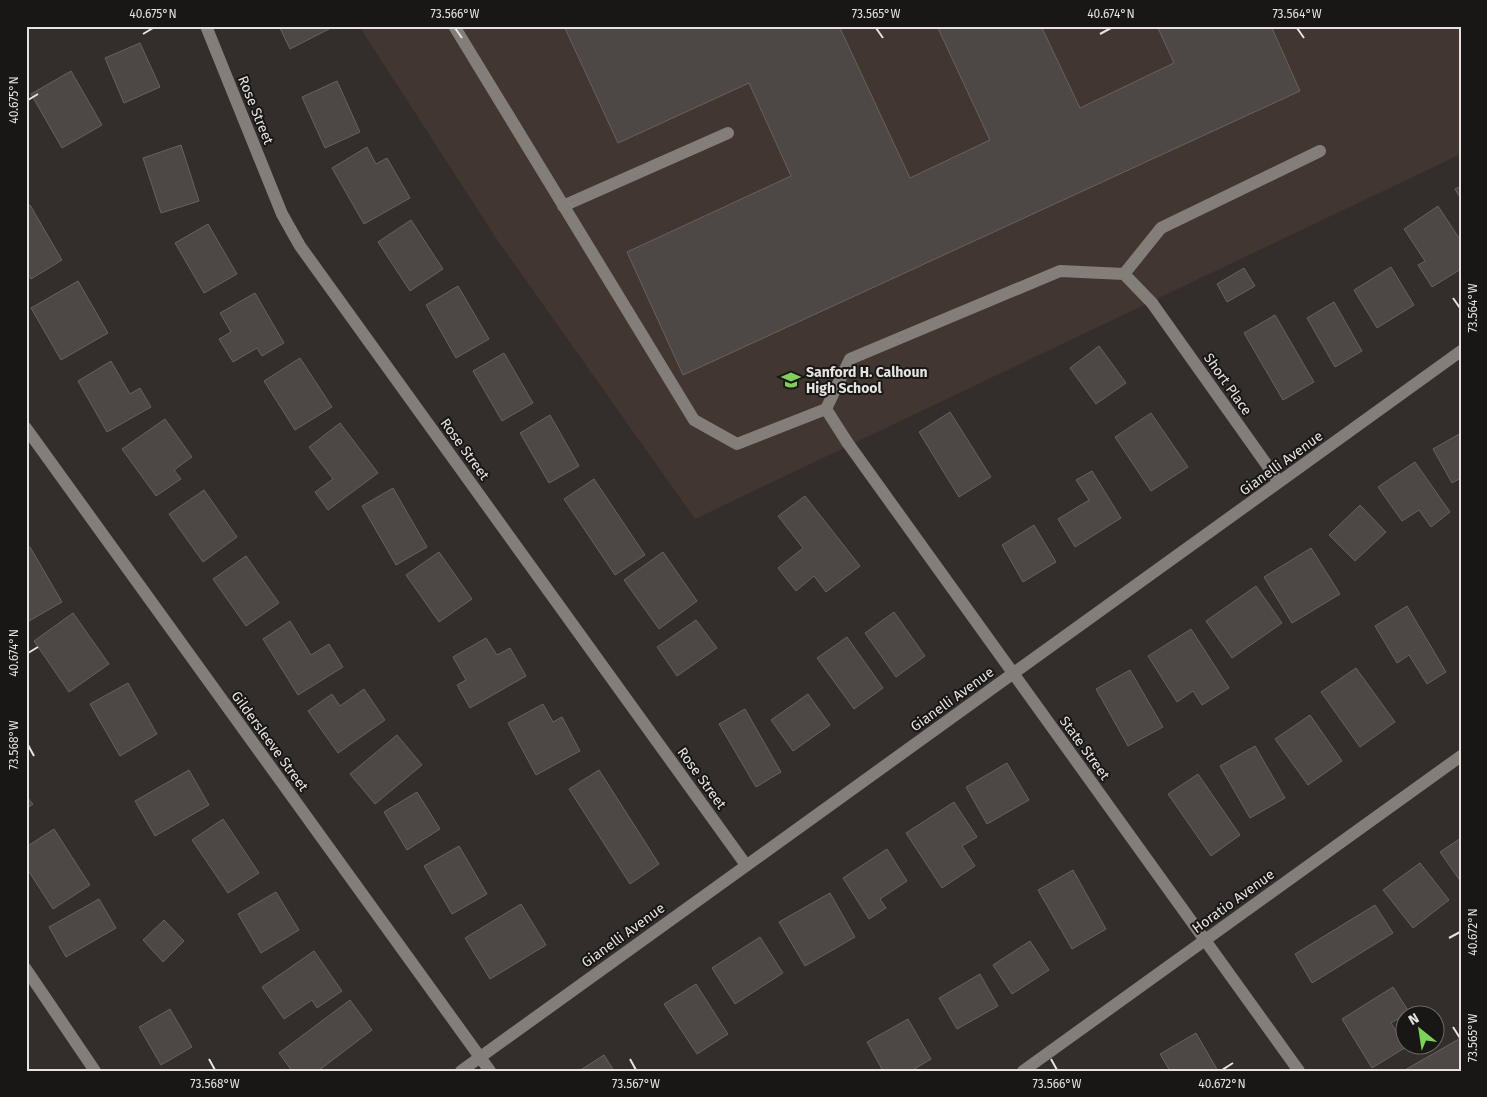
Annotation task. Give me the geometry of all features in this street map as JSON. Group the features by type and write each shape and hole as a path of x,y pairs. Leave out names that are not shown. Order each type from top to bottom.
{"street":[{"name":"Rose Street","path":"206,26 282,214 300,246 746,865"},
{"path":"454,26 694,420 737,444 826,409 850,359 1060,271 1124,274 1161,228 1320,151"},
{"path":"564,206 728,132"},
{"name":"Short Place","path":"1124,274 1152,303 1279,482"},
{"name":"Gianelli Avenue","path":"461,1071 1461,351"},
{"name":"State Street","path":"826,409 847,442 1299,1071"},
{"name":"Gildersleeve Street","path":"26,428 490,1071"},
{"name":"Horatio Avenue","path":"1023,1071 1461,756"},
{"path":"26,969 95,1071"}],"shaded area":[{"name":"Sanford H. Calhoun High School","path":"359,26 1461,26 1461,154 695,519 498,241"}],"building":[{"path":"279,26 327,26 329,29 290,49"},
{"path":"564,26 839,26 910,178 990,140 937,26 1041,26 1080,108 1174,63 1157,26 1271,26 1300,91 683,375 627,252 791,176 749,83 618,143"},
{"path":"140,43 160,87 124,103 105,58"},
{"path":"71,71 102,125 62,148 31,94"},
{"path":"337,81 360,132 325,148 302,97"},
{"path":"181,145 199,201 161,213 143,158"},
{"path":"367,147 376,164 387,158 410,198 364,224 332,168"},
{"path":"1461,186 1461,199 1455,189"},
{"path":"30,205 62,260 31,279 26,271 26,207"},
{"path":"1438,206 1461,241 1461,269 1432,287 1418,265 1425,261 1404,229"},
{"path":"411,220 443,269 410,291 378,242"},
{"path":"208,224 237,274 204,293 175,243"},
{"path":"1391,267 1414,305 1377,328 1354,290"},
{"path":"1244,268 1255,286 1227,302 1217,284"},
{"path":"78,281 108,333 61,360 31,308"},
{"path":"458,286 489,339 456,358 426,305"},
{"path":"255,293 284,343 262,356 257,348 233,362 219,339 231,332 220,313"},
{"path":"1334,302 1362,351 1335,367 1307,318"},
{"path":"1275,315 1314,382 1283,400 1244,333"},
{"path":"1099,346 1126,383 1096,404 1070,368"},
{"path":"504,353 533,403 502,421 473,371"},
{"path":"300,358 332,407 295,430 264,381"},
{"path":"111,361 130,394 140,388 151,407 107,432 78,381"},
{"path":"950,412 991,477 959,497 919,432"},
{"path":"1151,413 1188,467 1151,491 1115,437"},
{"path":"550,415 579,466 549,483 520,433"},
{"path":"165,419 192,457 174,470 181,479 156,496 122,449"},
{"path":"340,423 378,473 328,510 315,492 333,479 309,447"},
{"path":"1461,433 1461,478 1452,483 1433,449"},
{"path":"1415,462 1450,512 1431,527 1419,510 1402,521 1378,487"},
{"path":"1092,471 1121,518 1075,547 1058,519 1089,500 1076,480"},
{"path":"594,479 645,555 615,575 564,499"},
{"path":"393,488 427,547 396,565 362,506"},
{"path":"204,490 237,537 203,562 169,514"},
{"path":"805,496 860,566 826,592 814,576 796,591 778,568 803,548 778,516"},
{"path":"1360,505 1386,532 1355,561 1329,535"},
{"path":"1034,525 1056,562 1023,582 1002,545"},
{"path":"30,547 62,602 29,621 26,615 26,549"},
{"path":"1311,548 1340,594 1292,623 1264,577"},
{"path":"439,552 472,599 439,622 406,575"},
{"path":"663,552 697,601 659,629 624,580"},
{"path":"246,556 279,603 246,626 213,579"},
{"path":"1256,586 1282,623 1232,658 1206,621"},
{"path":"1407,606 1446,672 1427,684 1409,655 1397,663 1375,626"},
{"path":"894,612 925,656 896,677 865,633"},
{"path":"73,613 109,664 69,692 34,641"},
{"path":"696,620 717,648 677,676 657,647"},
{"path":"290,621 311,655 329,644 343,667 298,695 263,639"},
{"path":"1191,629 1229,688 1202,705 1193,691 1177,702 1148,656"},
{"path":"847,637 883,688 854,709 817,658"},
{"path":"486,638 497,655 510,648 526,676 470,708 457,685 466,680 453,657"},
{"path":"1356,668 1395,722 1360,747 1321,692"},
{"path":"1130,670 1163,727 1128,746 1096,689"},
{"path":"128,683 157,734 120,756 90,704"},
{"path":"364,689 385,720 338,753 308,711 332,694 340,706"},
{"path":"808,694 830,725 793,751 771,720"},
{"path":"543,704 553,722 562,717 580,751 536,775 508,723"},
{"path":"745,709 781,772 756,787 719,724"},
{"path":"1310,715 1342,761 1308,785 1275,739"},
{"path":"397,735 422,765 375,804 350,774"},
{"path":"1255,746 1285,798 1250,818 1220,766"},
{"path":"1007,763 1029,800 987,824 966,787"},
{"path":"189,770 209,805 155,836 135,801"},
{"path":"599,770 659,864 630,884 569,789"},
{"path":"1198,774 1240,835 1211,856 1168,794"},
{"path":"417,792 440,829 407,850 384,812"},
{"path":"26,796 33,804 26,809"},
{"path":"954,802 977,837 962,846 975,866 942,888 906,833"},
{"path":"223,819 259,873 228,893 192,840"},
{"path":"54,829 90,885 53,909 26,867 26,847"},
{"path":"1461,838 1461,882 1440,852"},
{"path":"459,846 487,894 452,914 424,866"},
{"path":"887,849 907,881 880,899 886,908 869,919 843,878"},
{"path":"1420,863 1449,900 1413,928 1383,890"},
{"path":"1073,870 1106,929 1072,949 1038,890"},
{"path":"276,892 299,930 261,953 238,914"},
{"path":"830,893 855,937 805,966 779,922"},
{"path":"99,899 116,928 66,957 49,927"},
{"path":"521,904 546,945 490,979 465,938"},
{"path":"1375,905 1393,933 1312,983 1295,954"},
{"path":"164,920 184,941 163,962 143,940"},
{"path":"760,937 783,973 735,1004 712,968"},
{"path":"1030,941 1049,970 1012,994 993,965"},
{"path":"314,951 342,991 317,1008 312,1000 284,1019 262,987"},
{"path":"980,974 998,1006 957,1029 939,998"},
{"path":"696,984 728,1034 697,1054 664,1004"},
{"path":"1393,987 1404,1004 1394,1004 1394,1021 1391,1023 1394,1028 1395,1054 1372,1068 1342,1019"},
{"path":"350,1000 372,1030 318,1071 292,1071 279,1053"},
{"path":"170,1009 192,1047 161,1065 139,1027"},
{"path":"908,1019 931,1059 911,1071 883,1071 867,1042"},
{"path":"1196,1033 1218,1071 1170,1071 1160,1054"},
{"path":"1459,1039 1461,1042 1461,1071 1403,1071 1433,1054 1444,1054 1444,1048"},
{"path":"604,1055 614,1071 579,1071"}],"place":[{"name":"Sanford H. Calhoun High School","path":"791,380"}]}
